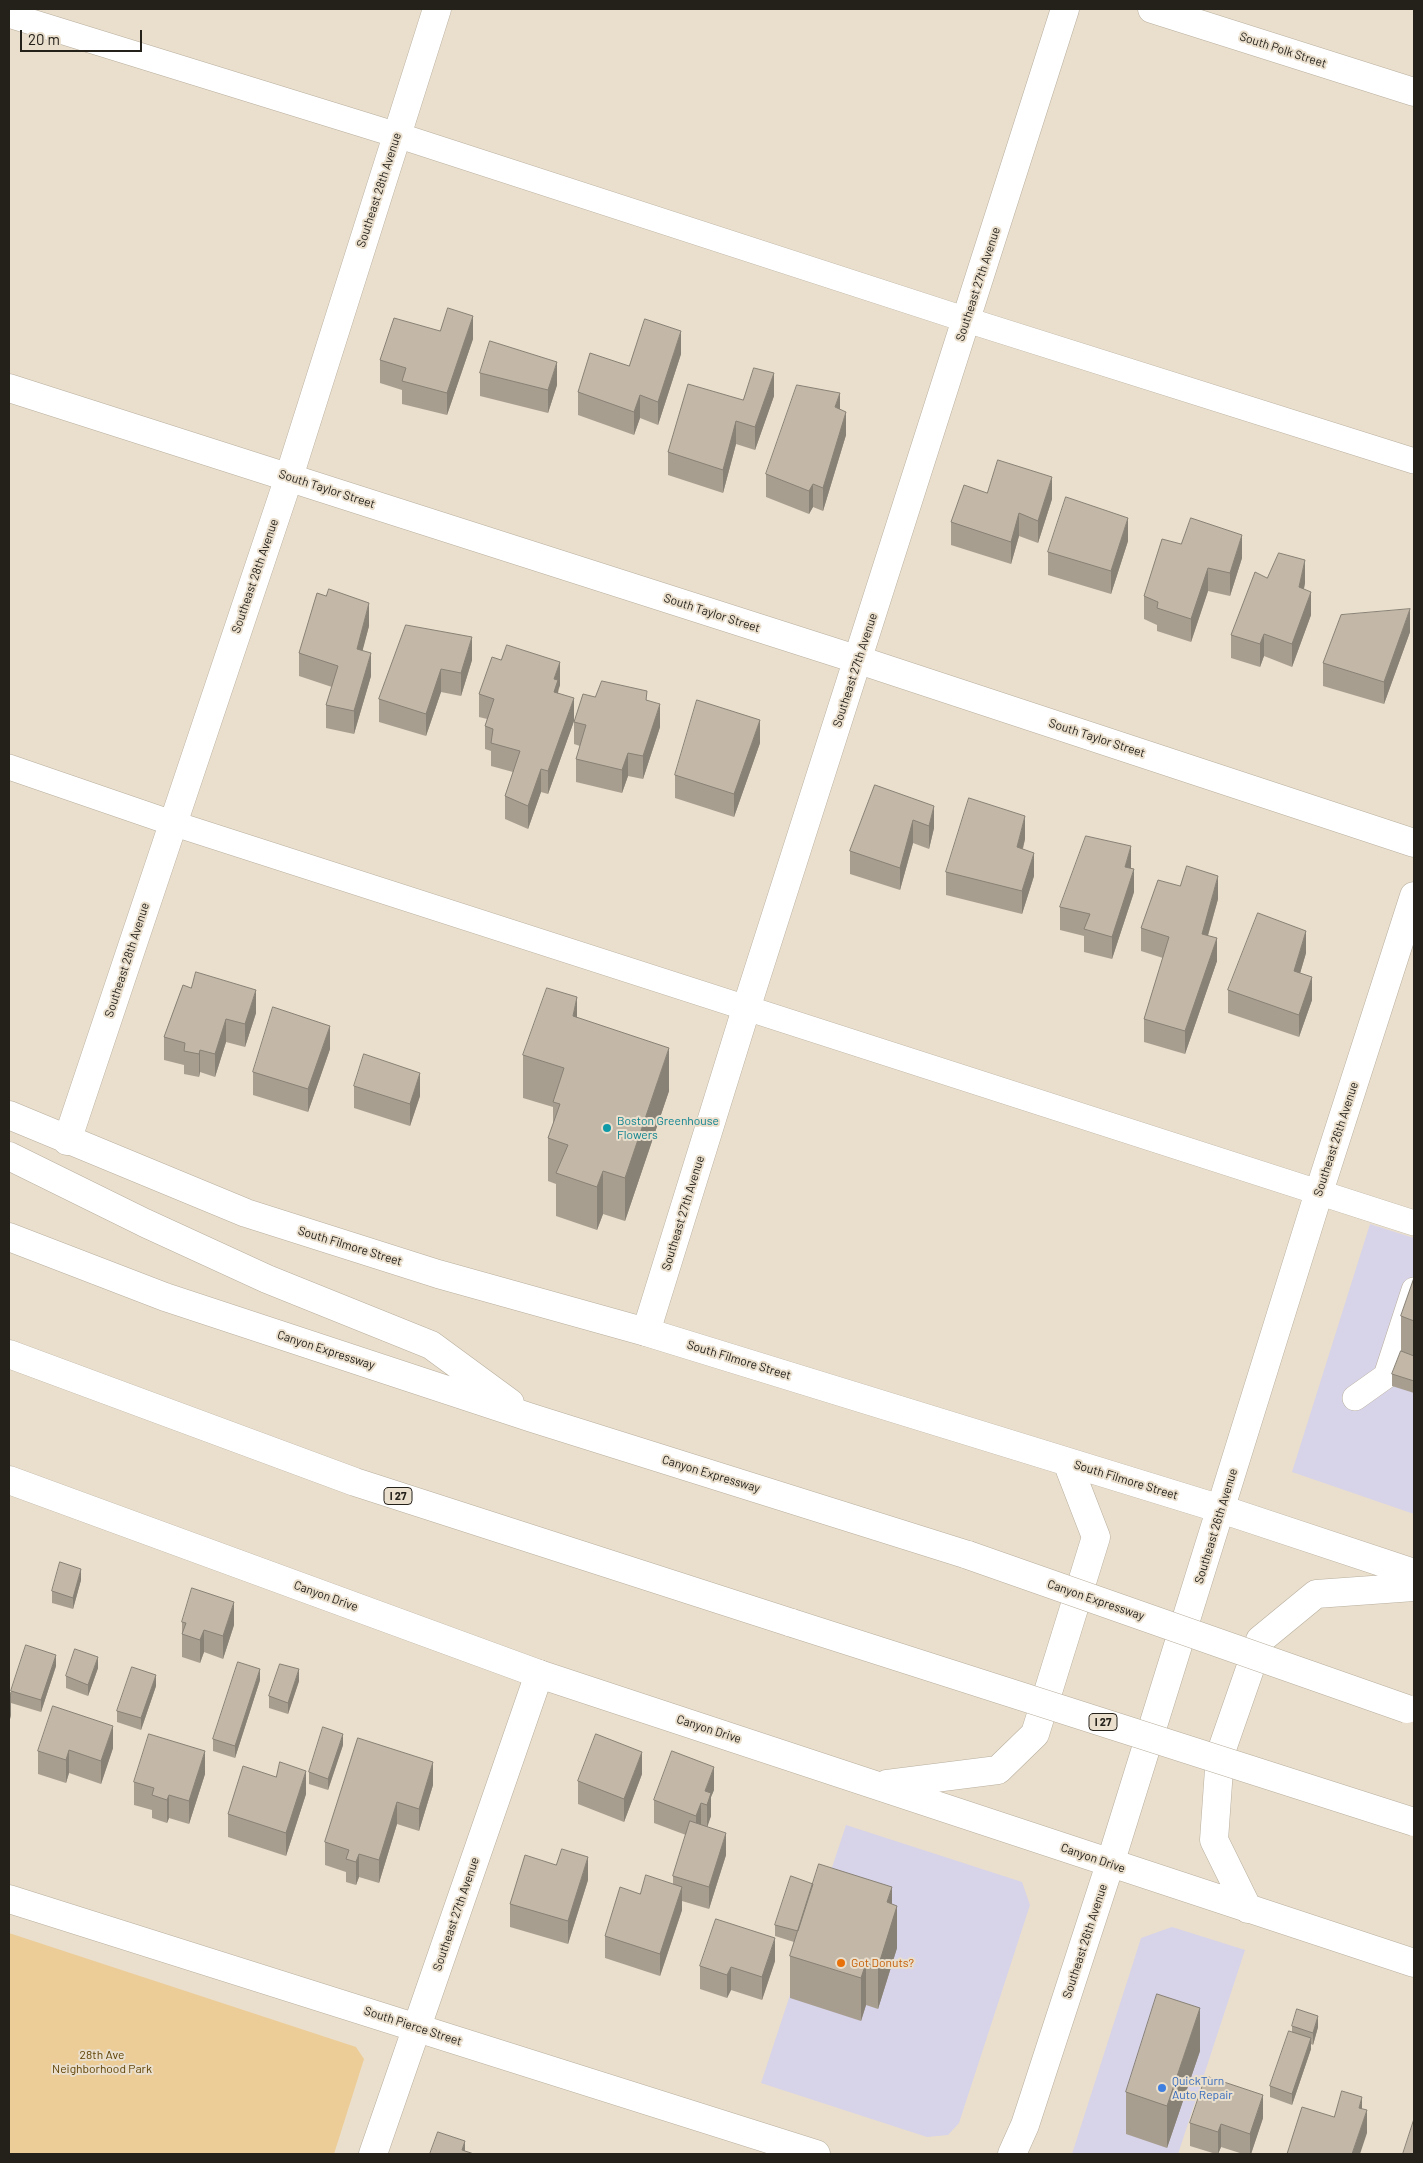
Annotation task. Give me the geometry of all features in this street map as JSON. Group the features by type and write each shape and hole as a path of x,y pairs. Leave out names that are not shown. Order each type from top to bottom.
{"main road":[{"name":"Southeast 28th Avenue","path":"66,1140 288,477 437,9"},
{"name":"Southeast 27th Avenue","path":"646,1332 746,1009 859,660 1065,9"},
{"name":"South Polk Street","path":"1152,9 1414,92"},
{"name":"South Taylor Street","path":"9,388 859,660 1414,843"},
{"name":"Southeast 26th Avenue","path":"1012,2154 1025,2125 1110,1864 1319,1192 1414,896"},
{"path":"9,1115 66,1140"},
{"name":"South Filmore Street","path":"66,1140 246,1213 438,1274 646,1332 1221,1509 1414,1573"},
{"path":"9,1156 145,1223 267,1279 430,1345 532,1418"},
{"name":"Canyon Expressway","path":"9,1236 165,1297 532,1418 968,1555 1411,1710"},
{"name":"I 27","path":"9,1354 355,1482 1414,1822"},
{"path":"881,1785 998,1770 1035,1734 1096,1537 1067,1462"},
{"name":"Canyon Drive","path":"9,1480 539,1674 881,1785 1110,1864 1414,1962"},
{"path":"1248,1909 1214,1840 1220,1756 1260,1640 1316,1594 1414,1587"},
{"name":"Southeast 27th Avenue","path":"373,2154 539,1674"},
{"name":"South Pierce Street","path":"9,1899 816,2154"}],"lane":[{"path":"9,15 397,135 967,320 1414,461"},
{"path":"9,767 172,823 1414,1223"},
{"path":"1355,1398 1386,1376 1414,1290"}],"shaded area":[{"path":"1370,1224 1414,1238 1414,1514 1292,1472"},
{"path":"846,1825 1022,1882 1030,1905 959,2123 948,2135 927,2137 761,2083"},
{"path":"1172,1927 1245,1950 1178,2154 1072,2154 1141,1938"}],"green space":[{"name":"28th Ave Neighborhood Park","path":"9,1933 356,2047 364,2059 334,2154 9,2154"}],"building":[{"path":"448,308 473,316 447,393 402,381 406,368 380,360 394,318 440,331"},
{"path":"645,319 681,331 658,402 640,395 634,412 578,392 590,353 629,366"},
{"path":"490,341 557,362 548,390 480,373"},
{"path":"754,368 774,373 755,427 736,421 723,470 668,452 688,384 743,400"},
{"path":"797,385 840,393 835,407 846,412 823,488 813,484 809,491 766,474"},
{"path":"998,460 1052,477 1038,521 1019,513 1011,542 951,522 964,485 987,493"},
{"path":"1066,497 1128,518 1111,571 1048,552"},
{"path":"1191,518 1242,535 1230,573 1208,568 1191,619 1157,608 1158,602 1144,596 1162,539 1181,544"},
{"path":"1279,553 1305,560 1299,587 1311,592 1292,644 1264,634 1260,644 1231,635 1255,572 1267,578"},
{"path":"329,589 369,603 357,649 371,653 354,711 326,705 338,666 299,653 317,593 326,596"},
{"path":"1410,609 1384,682 1323,663 1341,615"},
{"path":"406,625 472,637 461,673 441,669 426,714 379,699"},
{"path":"507,645 560,662 554,679 558,680 554,692 574,698 548,771 541,769 528,806 505,796 520,751 491,743 493,729 485,726 494,699 479,694 492,657 501,660"},
{"path":"602,681 647,691 646,700 660,704 643,756 628,753 622,770 576,759 586,725 574,722 583,694 595,697"},
{"path":"697,700 760,720 734,794 675,775"},
{"path":"875,785 934,806 929,826 913,820 900,868 850,851"},
{"path":"969,798 1025,816 1017,847 1034,853 1022,891 946,872"},
{"path":"1086,836 1131,846 1125,867 1134,869 1112,937 1084,929 1090,914 1060,907"},
{"path":"1187,866 1218,876 1202,934 1217,938 1185,1031 1144,1019 1169,937 1141,928 1158,880 1180,886"},
{"path":"1258,913 1306,931 1294,971 1312,977 1299,1015 1228,990"},
{"path":"196,972 256,990 245,1024 226,1019 215,1054 200,1050 199,1054 184,1051 185,1043 164,1037 183,985 191,988"},
{"name":"Boston Greenhouse Flowers","path":"547,988 577,997 573,1016 669,1048 625,1178 603,1171 597,1187 556,1173 568,1145 548,1138 560,1104 553,1102 564,1068 523,1055"},
{"path":"273,1007 330,1026 308,1089 253,1072"},
{"path":"364,1054 420,1073 410,1104 354,1086"},
{"path":"1414,1278 1414,1321 1401,1316"},
{"path":"1401,1351 1414,1356 1414,1381 1392,1374"},
{"path":"60,1562 81,1569 73,1598 52,1591"},
{"path":"192,1588 234,1602 223,1636 204,1630 200,1640 182,1634 186,1623 182,1622"},
{"path":"26,1645 56,1655 41,1700 11,1691"},
{"path":"75,1649 98,1657 88,1685 66,1676"},
{"path":"238,1662 260,1669 235,1746 213,1739"},
{"path":"280,1664 299,1669 288,1703 269,1696"},
{"path":"132,1667 156,1675 141,1718 117,1711"},
{"path":"53,1706 113,1726 101,1761 69,1750 66,1760 38,1751"},
{"path":"323,1727 343,1734 328,1779 309,1772"},
{"path":"149,1734 205,1751 189,1801 169,1795 167,1800 152,1795 154,1788 134,1782"},
{"path":"596,1734 642,1752 624,1799 578,1781"},
{"path":"358,1738 433,1762 419,1809 397,1802 379,1860 359,1854 356,1862 346,1859 349,1850 325,1842"},
{"path":"672,1751 714,1767 705,1791 711,1793 707,1805 701,1803 696,1816 654,1800"},
{"path":"280,1762 306,1771 286,1833 228,1814 243,1766 276,1777"},
{"path":"690,1821 726,1833 709,1887 673,1876"},
{"path":"562,1849 588,1857 568,1921 510,1904 525,1855 556,1865"},
{"path":"819,1864 892,1887 887,1902 897,1906 878,1967 866,1963 861,1978 790,1956"},
{"path":"646,1875 682,1887 660,1954 605,1936 620,1887 640,1894"},
{"path":"791,1876 813,1884 798,1931 775,1925"},
{"path":"716,1919 775,1938 762,1977 731,1967 727,1975 700,1966"},
{"path":"1157,1994 1200,2008 1167,2106 1126,2092"},
{"path":"1297,2009 1318,2016 1313,2033 1292,2026"},
{"path":"1289,2031 1311,2038 1292,2094 1270,2086"},
{"path":"1206,2076 1263,2095 1250,2134 1221,2124 1218,2132 1190,2123"},
{"path":"1342,2091 1362,2097 1359,2108 1367,2110 1352,2154 1287,2154 1302,2107 1334,2117"},
{"path":"1414,2119 1414,2154 1403,2154"},
{"path":"438,2132 465,2141 462,2150 474,2154 430,2154"}],"place":[{"name":"Boston Greenhouse Flowers","path":"607,1128"},
{"name":"Got Donuts?","path":"841,1963"},
{"name":"QuickTurn Auto Repair","path":"1162,2088"}]}
